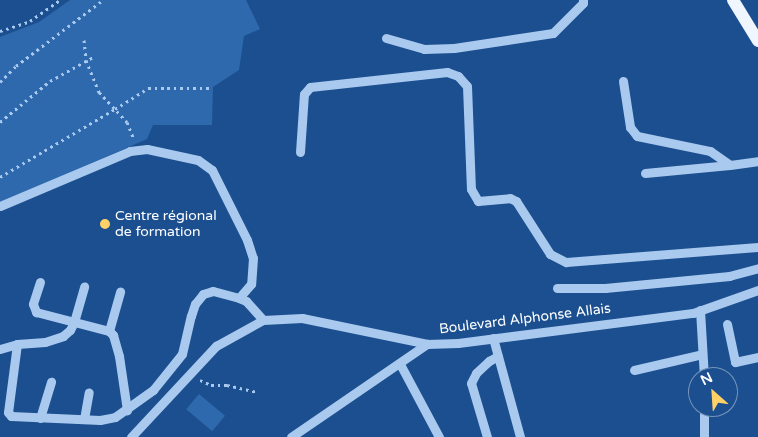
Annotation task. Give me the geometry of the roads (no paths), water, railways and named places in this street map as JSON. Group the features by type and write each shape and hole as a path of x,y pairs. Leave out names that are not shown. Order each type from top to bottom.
{"main road":[{"path":"733,0 758,41"}],"street":[{"path":"386,38 424,49 454,48 553,34 584,0"},
{"path":"300,152 304,94 310,87 447,72 458,76 467,86 471,189 478,201 510,198 516,201 550,254 566,262 758,247"},
{"path":"623,81 630,127 638,136 710,151 730,165"},
{"path":"0,206 130,151 147,149 198,160 212,170 247,240 253,258 251,284 239,298"},
{"path":"645,173 758,161"},
{"path":"557,288 605,288 728,276 758,268"},
{"path":"40,282 33,304 36,312 108,331 116,342 127,410"},
{"path":"0,349 17,344 45,342 63,336 70,330 74,322 84,286"},
{"name":"Boulevard Alphonse Allais","path":"132,437 216,346 263,320 302,318 426,344 493,338 700,310 758,290"},
{"path":"17,344 8,412 11,416 84,419 115,417 153,390 182,354 195,304 203,294 213,291 246,301 263,320"},
{"path":"108,331 120,292"},
{"path":"700,310 703,367"},
{"path":"728,324 736,362 758,357"},
{"path":"493,338 520,437"},
{"path":"292,437 400,364 426,344"},
{"path":"634,370 702,354"},
{"path":"487,437 471,384 476,373 489,361 498,356"},
{"path":"400,364 439,437"},
{"path":"40,418 51,382"},
{"path":"84,419 88,392"},
{"path":"704,417 704,437"}],"place":[{"name":"Centre régional de formation","path":"105,224"}]}
